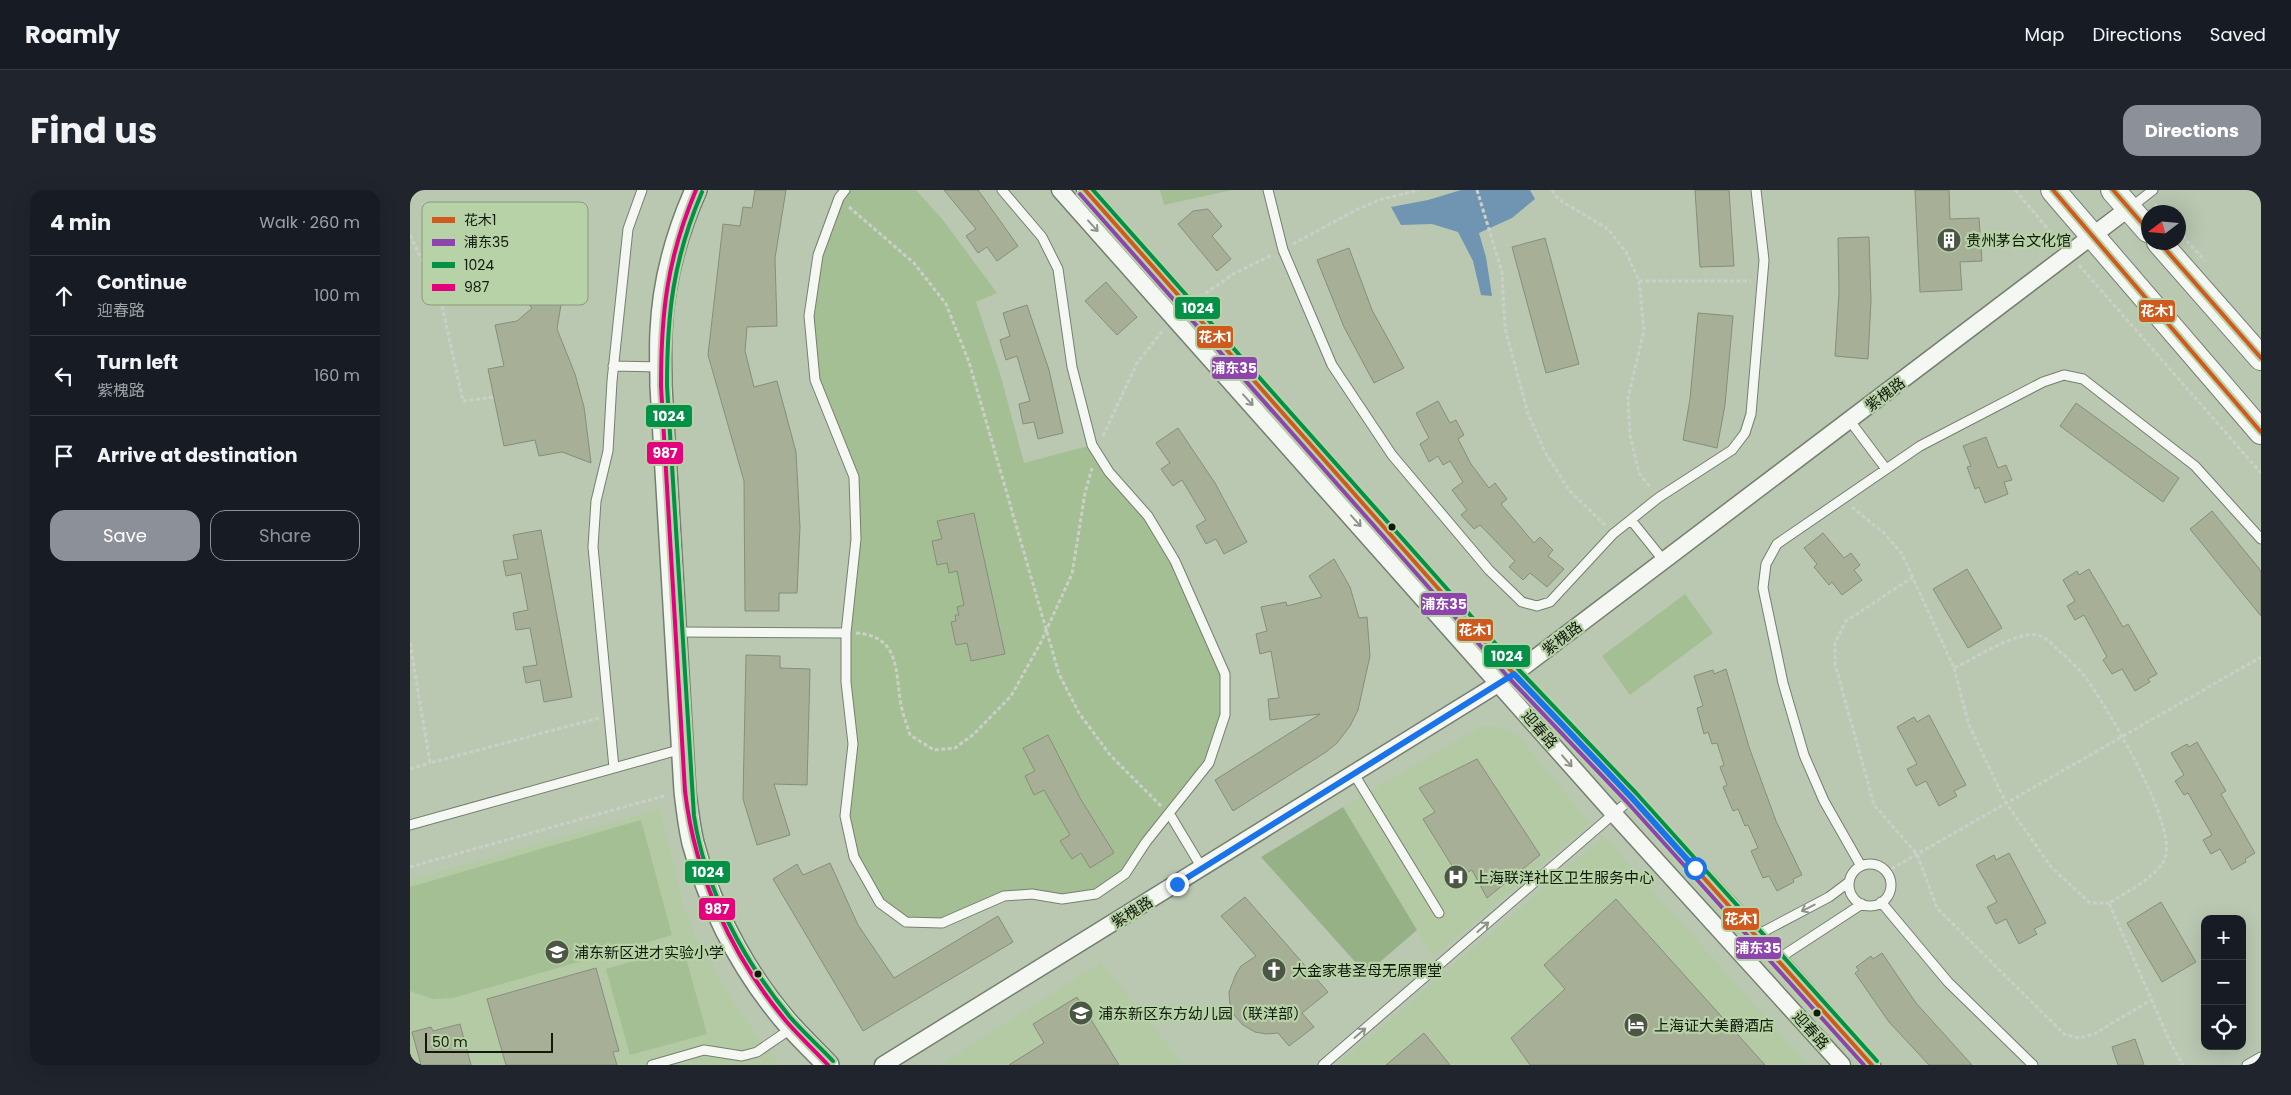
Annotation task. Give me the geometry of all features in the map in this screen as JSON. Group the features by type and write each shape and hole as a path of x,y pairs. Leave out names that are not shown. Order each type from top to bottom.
{"main road":[{"path":"2053,190 2261,432"},
{"path":"2113,190 2141,222"},
{"path":"2167,250 2261,358"}],"street":[{"path":"696,190 680,226 666,280 661,332 661,367 685,791 693,841 707,888 727,933 754,978 793,1028 828,1065"},
{"name":"迎春路","path":"1060,190 1614,814 1842,1065"},
{"name":"迎春路","path":"1085,190 1514,674 1632,798 1757,934 1872,1065"},
{"name":"紫槐路","path":"883,1065 1500,684 2129,208"}],"lane":[{"path":"614,768 593,547 596,501 608,451 614,366 628,229 642,190"},
{"path":"845,190 839,198 818,255 809,316 815,380 854,477 856,539 846,633 846,682 852,744 846,816 854,857 880,903 906,922 942,923 1004,896 1032,894 1062,899 1096,894 1124,874 1146,842 1209,763 1225,715 1225,674 1175,560 1148,516 1109,472 1092,445 1072,367 1058,269 1042,237 1002,190"},
{"path":"1268,190 1283,250 1332,365 1392,455 1490,570 1522,602 1537,606 1550,602 1614,534 1658,498 1732,450 1745,433 1751,414 1764,260 1756,190"},
{"path":"2129,208 2153,190"},
{"path":"614,366 661,367"},
{"path":"1861,866 1824,801 1804,756 1783,682 1763,588 1766,564 1777,544 1920,446 2042,382 2064,375 2083,380 2195,466 2261,539"},
{"path":"1850,421 1886,470"},
{"path":"1631,520 1664,561"},
{"path":"675,632 846,633"},
{"path":"410,825 682,749"},
{"path":"1354,774 1439,912"},
{"path":"1323,1065 1632,798"},
{"path":"1169,813 1202,868"},
{"path":"1874,864 1886,872 1890,885 1889,892 1881,902 1875,905 1862,904 1852,896 1849,882 1851,875 1861,866 1874,864"},
{"path":"1757,934 1829,897 1849,882"},
{"path":"1881,902 1948,982 2033,1065"},
{"path":"1778,959 1862,904"},
{"path":"652,1065 704,1050 742,1056 757,1052 793,1028"}],"path":[{"path":"1188,306 1235,273 1283,250 1356,210 1379,200 1419,190"},
{"path":"1477,190 1502,272 1505,328 1528,414 1546,454 1569,490 1614,534"},
{"path":"1552,190 1558,200 1608,229 1626,252 1639,281 1644,330 1628,398 1630,435 1639,473 1658,498"},
{"path":"2015,190 2261,473"},
{"path":"839,198 914,263 946,304 969,362 1059,674 1079,714 1110,755 1169,813"},
{"path":"410,235 422,261"},
{"path":"1639,281 1762,281"},
{"path":"442,305 463,401 494,397"},
{"path":"846,633 869,634 885,643 897,664 901,706 910,735 934,750 955,748 974,734 1011,696 1046,631 1072,574 1085,493 1096,452 1137,363 1174,317"},
{"path":"1842,499 1884,533 1902,554 1954,668 1969,725 2006,803 2052,868 2090,903 2109,903 2157,871 2166,858 2167,842 2147,784 2123,736 2085,676 2050,642 2039,635 2024,635 1954,668"},
{"path":"1913,577 1846,621 1835,643 1835,664 1874,805 1917,854 1937,908 2064,1034 2079,1038 2094,1034 2151,1000"},
{"path":"410,643 430,763"},
{"path":"1886,872 2261,657"},
{"path":"410,769 609,715"},
{"path":"410,867 685,791"},
{"path":"2109,903 2151,1000 2183,1065"}],"shaded area":[{"path":"845,190 916,190 943,220 997,293 976,302 1001,377 1024,463 1092,445 1148,516 1175,561 1225,674 1225,715 1209,763 1125,874 1096,894 1004,896 942,923 906,922 880,903 854,857 845,816 853,744 846,682 856,539 854,477 815,380 809,316 818,255"},
{"path":"1160,190 1232,190 1164,205"},
{"path":"1685,594 1713,633 1630,695 1602,656"},
{"name":"上海联洋社区卫生服务中心","path":"1485,726 1497,726 1507,729 1519,737 1590,823 1433,957 1343,807 1474,730"},
{"path":"1343,807 1417,930 1366,974 1261,857"},
{"name":"浦东新区进才实验小学","path":"660,809 683,902 695,936 732,1000 780,1065 410,1065 410,880"},
{"path":"641,820 672,935 453,998 433,999 410,991 410,887"},
{"path":"1604,836 1808,1065 1337,1065"},
{"path":"683,947 707,1034 630,1055 606,969"},
{"name":"浦东新区东方幼儿园（联洋部）","path":"1101,962 1184,1065 939,1065"}],"water":[{"path":"1461,190 1530,190 1535,199 1512,218 1479,233 1486,257 1492,296 1481,295 1473,261 1458,232 1432,224 1401,225 1391,207 1428,200"}],"building":[{"path":"755,190 786,190 775,258 777,326 747,327 745,351 754,387 777,381 796,452 800,527 797,593 779,593 779,611 745,611 744,481 708,355 723,224 740,226 743,207 752,208"},
{"path":"944,190 978,190 1018,246 997,261 987,247 978,253 966,236 976,229"},
{"path":"1695,190 1729,190 1734,266 1700,267"},
{"name":"贵州茅台文化馆","path":"1915,190 1949,190 1950,219 1979,218 1982,261 1960,262 1962,290 1920,292"},
{"path":"1208,209 1222,226 1212,236 1231,259 1217,271 1178,224 1193,211"},
{"path":"1869,237 1871,301 1868,359 1835,356 1839,292 1838,238"},
{"path":"1545,238 1579,364 1546,373 1512,247"},
{"path":"1349,248 1372,310 1404,368 1374,383 1344,327 1317,260"},
{"path":"1106,282 1137,317 1117,335 1085,301"},
{"path":"529,305 561,305 557,329 575,374 584,407 591,463 562,452 539,456 535,440 504,446 488,369 504,366 495,325 517,321 532,308"},
{"path":"1027,305 1049,370 1063,433 1038,439 1034,422 1023,424 1019,404 1030,401 1017,356 1006,360 1000,340 1010,336 1003,313"},
{"path":"1698,313 1733,316 1725,405 1717,448 1683,440 1690,399"},
{"path":"1438,401 1450,423 1456,420 1464,435 1458,439 1471,464 1489,488 1495,483 1507,499 1501,504 1534,543 1540,537 1553,550 1548,556 1564,569 1547,587 1530,573 1523,580 1509,567 1515,561 1480,525 1474,529 1461,515 1467,510 1452,490 1463,482 1450,461 1443,465 1438,456 1429,462 1420,444 1429,438 1416,413"},
{"path":"2076,403 2179,478 2163,502 2060,426"},
{"path":"1178,428 1215,483 1247,542 1224,554 1216,539 1206,544 1196,526 1206,520 1182,480 1173,486 1161,469 1170,463 1156,443"},
{"path":"1986,437 1998,468 2006,465 2012,480 2004,482 2008,494 1985,503 1979,487 1975,489 1967,467 1971,466 1963,446"},
{"path":"2212,511 2261,571 2261,616 2190,529"},
{"path":"974,513 1005,654 971,661 967,643 956,645 951,622 956,621 955,615 959,615 957,607 964,605 957,571 949,573 947,563 937,565 932,541 942,539 937,521"},
{"path":"541,530 572,697 544,702 540,680 526,683 523,667 537,665 530,628 516,630 513,613 528,610 521,573 506,576 503,561 518,559 513,535"},
{"path":"1823,533 1844,558 1851,553 1860,565 1854,570 1862,580 1842,595 1832,582 1829,585 1814,567 1817,564 1804,548"},
{"path":"1334,559 1350,587 1359,618 1367,617 1370,656 1358,710 1350,726 1337,743 1326,752 1233,811 1215,780 1320,714 1270,720 1268,699 1279,698 1271,651 1260,654 1256,634 1267,631 1261,607 1286,602 1287,606 1322,597 1309,576"},
{"path":"1967,569 2002,628 1968,648 1933,589"},
{"path":"2089,569 2123,627 2128,624 2157,674 2148,679 2150,682 2135,691 2122,669 2112,674 2103,660 2107,657 2084,615 2075,620 2067,606 2075,601 2063,580 2077,571 2079,575"},
{"path":"746,655 780,656 780,668 810,669 807,785 774,784 790,835 757,845 743,799"},
{"path":"1726,669 1749,747 1776,821 1802,875 1793,879 1794,882 1777,891 1769,876 1763,878 1751,851 1758,848 1748,825 1745,826 1738,809 1733,811 1723,787 1727,785 1720,767 1724,765 1717,743 1712,744 1708,732 1704,734 1697,708 1703,706 1694,676 1713,670 1714,674"},
{"path":"1929,715 1966,785 1954,791 1957,796 1939,806 1926,781 1916,786 1907,769 1917,764 1897,727 1914,717 1917,722"},
{"path":"1048,735 1080,798 1114,853 1090,868 1081,853 1072,859 1060,841 1070,835 1044,790 1034,795 1025,776 1035,771 1023,748"},
{"path":"2197,742 2226,791 2221,794 2255,853 2245,859 2246,862 2232,870 2220,849 2211,854 2203,840 2212,835 2188,793 2184,795 2175,781 2184,775 2171,753 2187,744 2189,747"},
{"path":"1477,759 1540,855 1487,898 1472,870 1459,877 1423,819 1435,812 1419,788"},
{"path":"2009,853 2046,923 2034,929 2037,934 2019,944 2006,919 1996,924 1987,907 1997,902 1976,865 1994,855 1996,860"},
{"path":"830,863 858,925 894,978 998,916 1013,942 863,1031 773,879 797,864 803,875"},
{"name":"大金家巷圣母无原罪堂","path":"1245,897 1328,992 1302,1013 1314,1027 1289,1046 1278,1033 1266,1034 1255,1032 1243,1025 1234,1015 1230,1004 1229,992 1236,974 1241,966 1256,956 1221,916"},
{"path":"1616,899 1765,1065 1530,1065 1511,1038 1565,989 1544,965"},
{"path":"2161,902 2196,962 2162,982 2127,923"},
{"path":"1882,953 1916,1003 1972,1065 1929,1065 1889,1022 1855,973 1859,970 1856,967 1871,956 1873,959"},
{"path":"596,968 619,1051 613,1052 617,1065 506,1065 487,999"},
{"path":"1077,997 1119,1065 1009,1065 1044,1043 1033,1024"},
{"path":"460,1024 471,1065 421,1065 412,1032 431,1027 433,1031"},
{"path":"1424,1033 1450,1065 1386,1065"},
{"path":"2135,1039 2144,1065 2118,1065 2112,1047"}],"transit line":[{"name":"987","path":"696,190 678,239 672,263 664,310 661,359 685,791 697,854 707,884 733,942 766,996 791,1027 828,1065"},
{"name":"花木1","path":"1085,190 1514,674 1632,798 1872,1065"},
{"name":"1024","path":"1093,190 1519,670 1637,794 1877,1061"},
{"name":"花木1","path":"2053,190 2261,432"},
{"name":"花木1","path":"2113,190 2141,222"},
{"name":"1024","path":"702,192 692,217 678,264 670,310 667,359 667,386 694,816 707,870 728,922 742,948 790,1017 833,1061"},
{"name":"浦东35","path":"1080,194 1509,678 1627,802 1864,1065"},
{"name":"花木1","path":"2166,250 2261,358"}],"place":[{"name":"贵州茅台文化馆","path":"1949,240"},
{"name":"上海联洋社区卫生服务中心","path":"1456,877"},
{"name":"浦东新区进才实验小学","path":"557,952"},
{"name":"大金家巷圣母无原罪堂","path":"1274,970"},
{"name":"浦东新区东方幼儿园（联洋部）","path":"1081,1013"},
{"name":"上海证大美爵酒店","path":"1636,1025"}],"route":[{"path":"1177,884 1514,674 1632,798 1695,868"}]}
